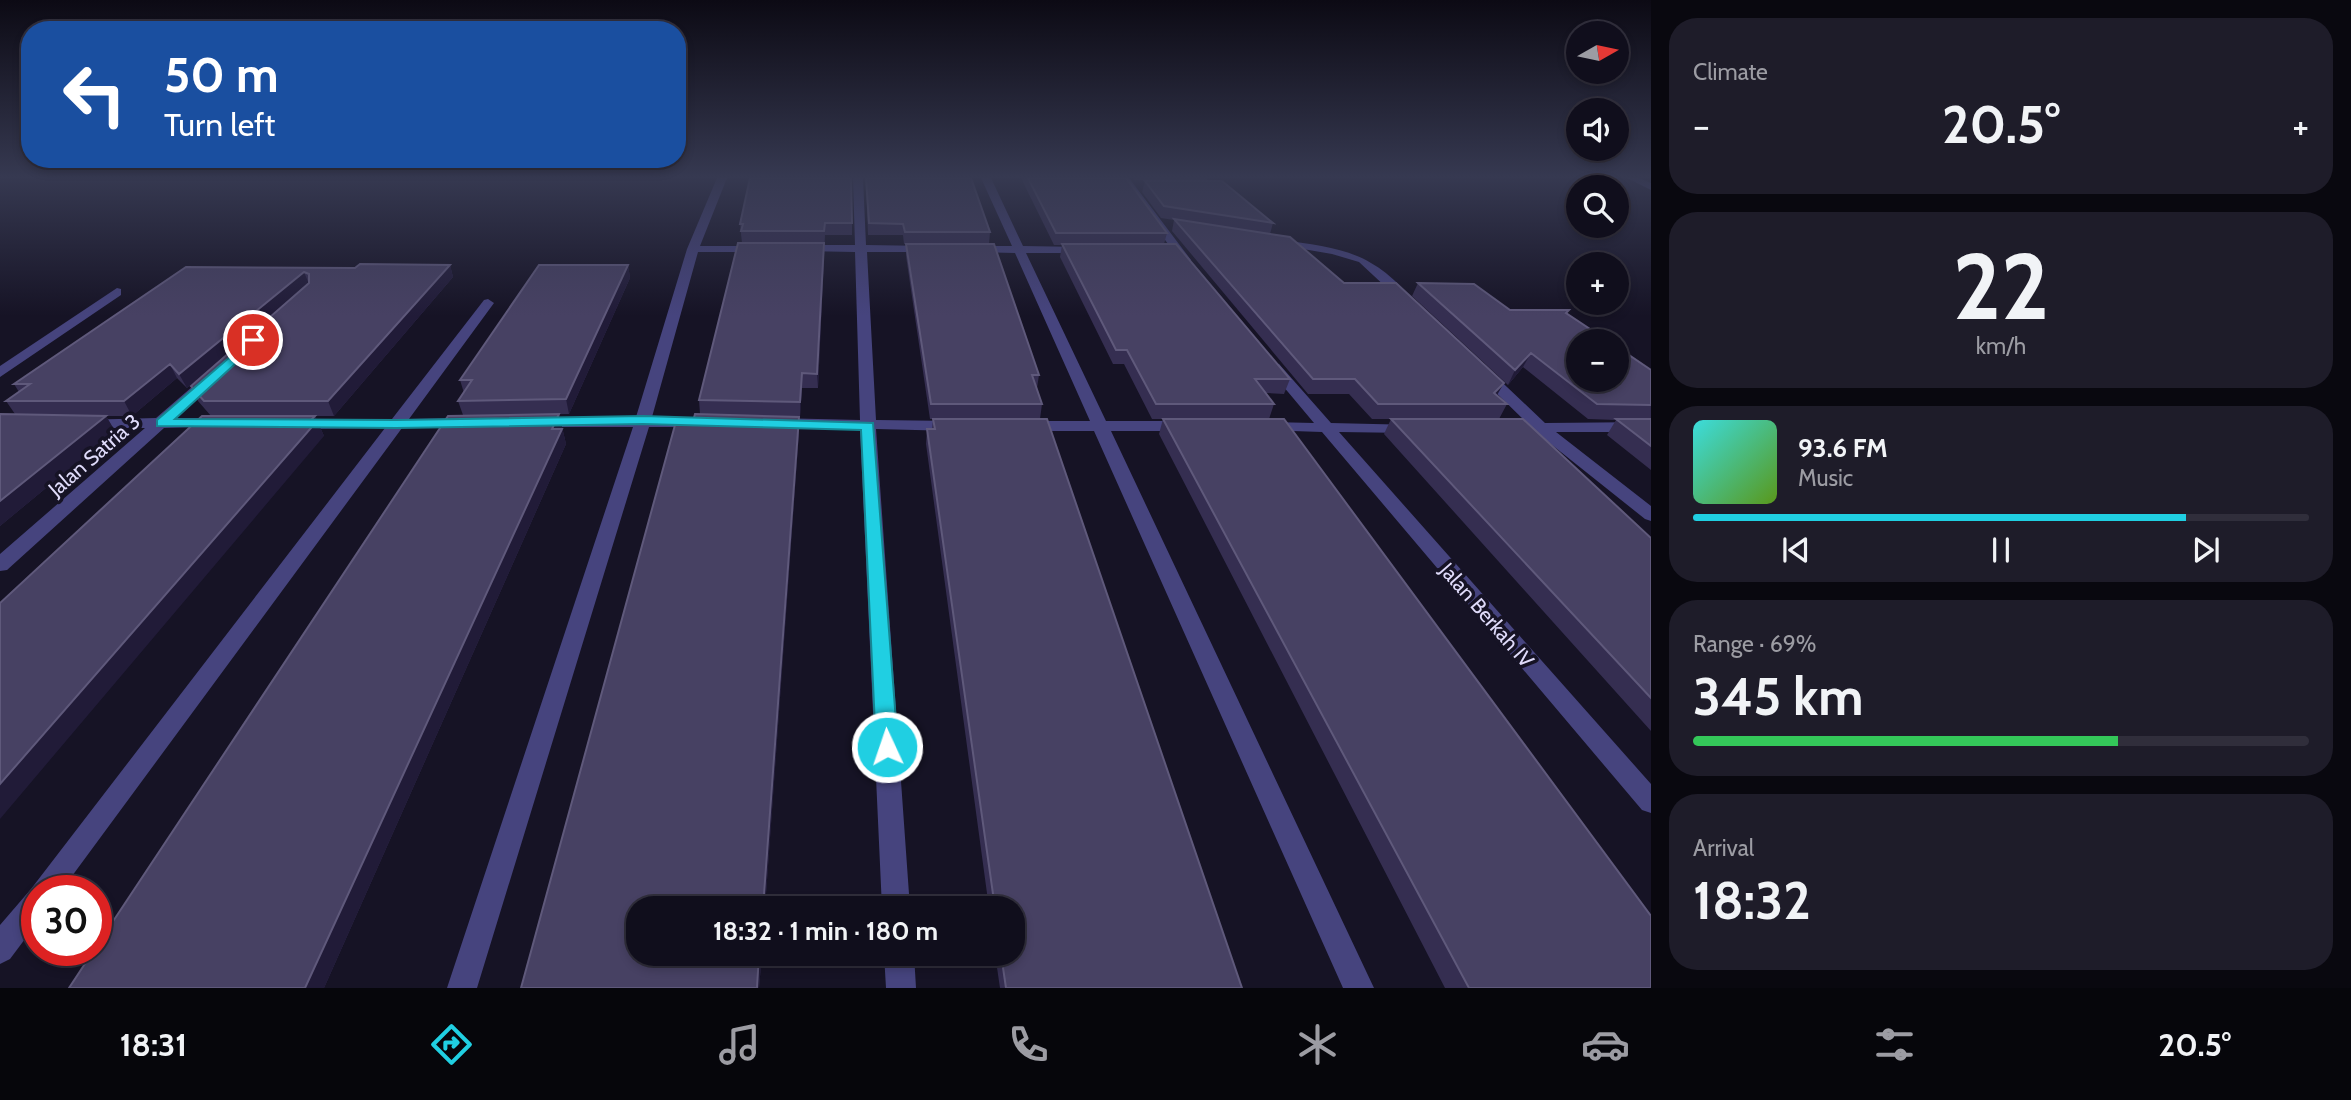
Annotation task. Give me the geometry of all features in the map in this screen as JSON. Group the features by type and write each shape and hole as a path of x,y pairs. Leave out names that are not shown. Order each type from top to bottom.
{"street":[{"path":"462,988 643,420 693,249 703,224"},
{"path":"860,224 868,426 895,896"},
{"path":"1006,224 1359,988"},
{"path":"1163,224 1171,251 1194,272"},
{"path":"1262,240 1334,251 1363,260 1422,315"},
{"path":"693,249 777,248"},
{"path":"791,248 940,249"},
{"path":"966,249 1098,250"},
{"path":"0,373 117,292"},
{"path":"56,875 488,303"},
{"name":"Jalan Berkah IV","path":"1263,354 1651,803"},
{"path":"1472,362 1542,429 1651,515"},
{"name":"Jalan Satria 3","path":"0,565 220,370"},
{"path":"520,422 736,422"},
{"path":"68,423 231,423"},
{"path":"286,424 478,423"},
{"path":"762,423 978,426"},
{"path":"1005,426 1199,426"},
{"path":"1254,427 1433,428"},
{"path":"1501,428 1651,427"},
{"path":"0,949 21,921"},
{"path":"900,966 901,988"}],"building":[{"path":"743,224 825,224 824,231 741,231"},
{"path":"903,224 987,224 990,232 905,232"},
{"path":"1051,224 1160,224 1167,233 1056,233"},
{"path":"1178,224 1207,224 1290,237 1344,283 1396,283 1504,383 1494,393 1507,404 1378,404 1355,379 1313,379"},
{"path":"738,243 824,243 817,374 802,373 800,402 699,400"},
{"path":"906,244 994,244 1039,375 1032,375 1042,404 931,404"},
{"path":"1062,244 1176,244 1290,379 1255,379 1274,404 1156,404 1127,350 1116,350"},
{"path":"360,264 450,265 328,401 204,401 191,386 309,283 309,274 304,272 179,374 170,364 124,401 6,401 30,384 14,384 186,267 355,268"},
{"path":"539,265 628,265 566,399 458,401 472,380 460,380"},
{"path":"1418,283 1474,284 1510,310 1566,310 1566,315 1590,329 1566,329 1566,380 1531,353 1515,370"},
{"path":"1629,355 1651,370 1651,405 1597,404 1581,392 1629,392"},
{"path":"0,414 106,416 0,501"},
{"path":"559,414 552,429 562,429 305,988 69,988 83,966 112,966 112,923 448,416"},
{"path":"695,414 799,417 764,896 626,896 626,966 758,966 757,988 521,988 675,425 692,425"},
{"path":"202,416 315,416 311,420 318,420 0,784 0,603"},
{"path":"933,419 1047,419 1242,988 1006,988 1003,966 1025,966 1025,896 993,896 927,429 935,429"},
{"path":"1163,419 1284,419 1651,916 1651,988 1469,988"},
{"path":"1391,419 1523,419 1651,538 1651,698"},
{"path":"1616,419 1651,419 1651,446"}],"route":[{"path":"253,340 162,423 396,424 643,420 868,426 887,747"}]}
